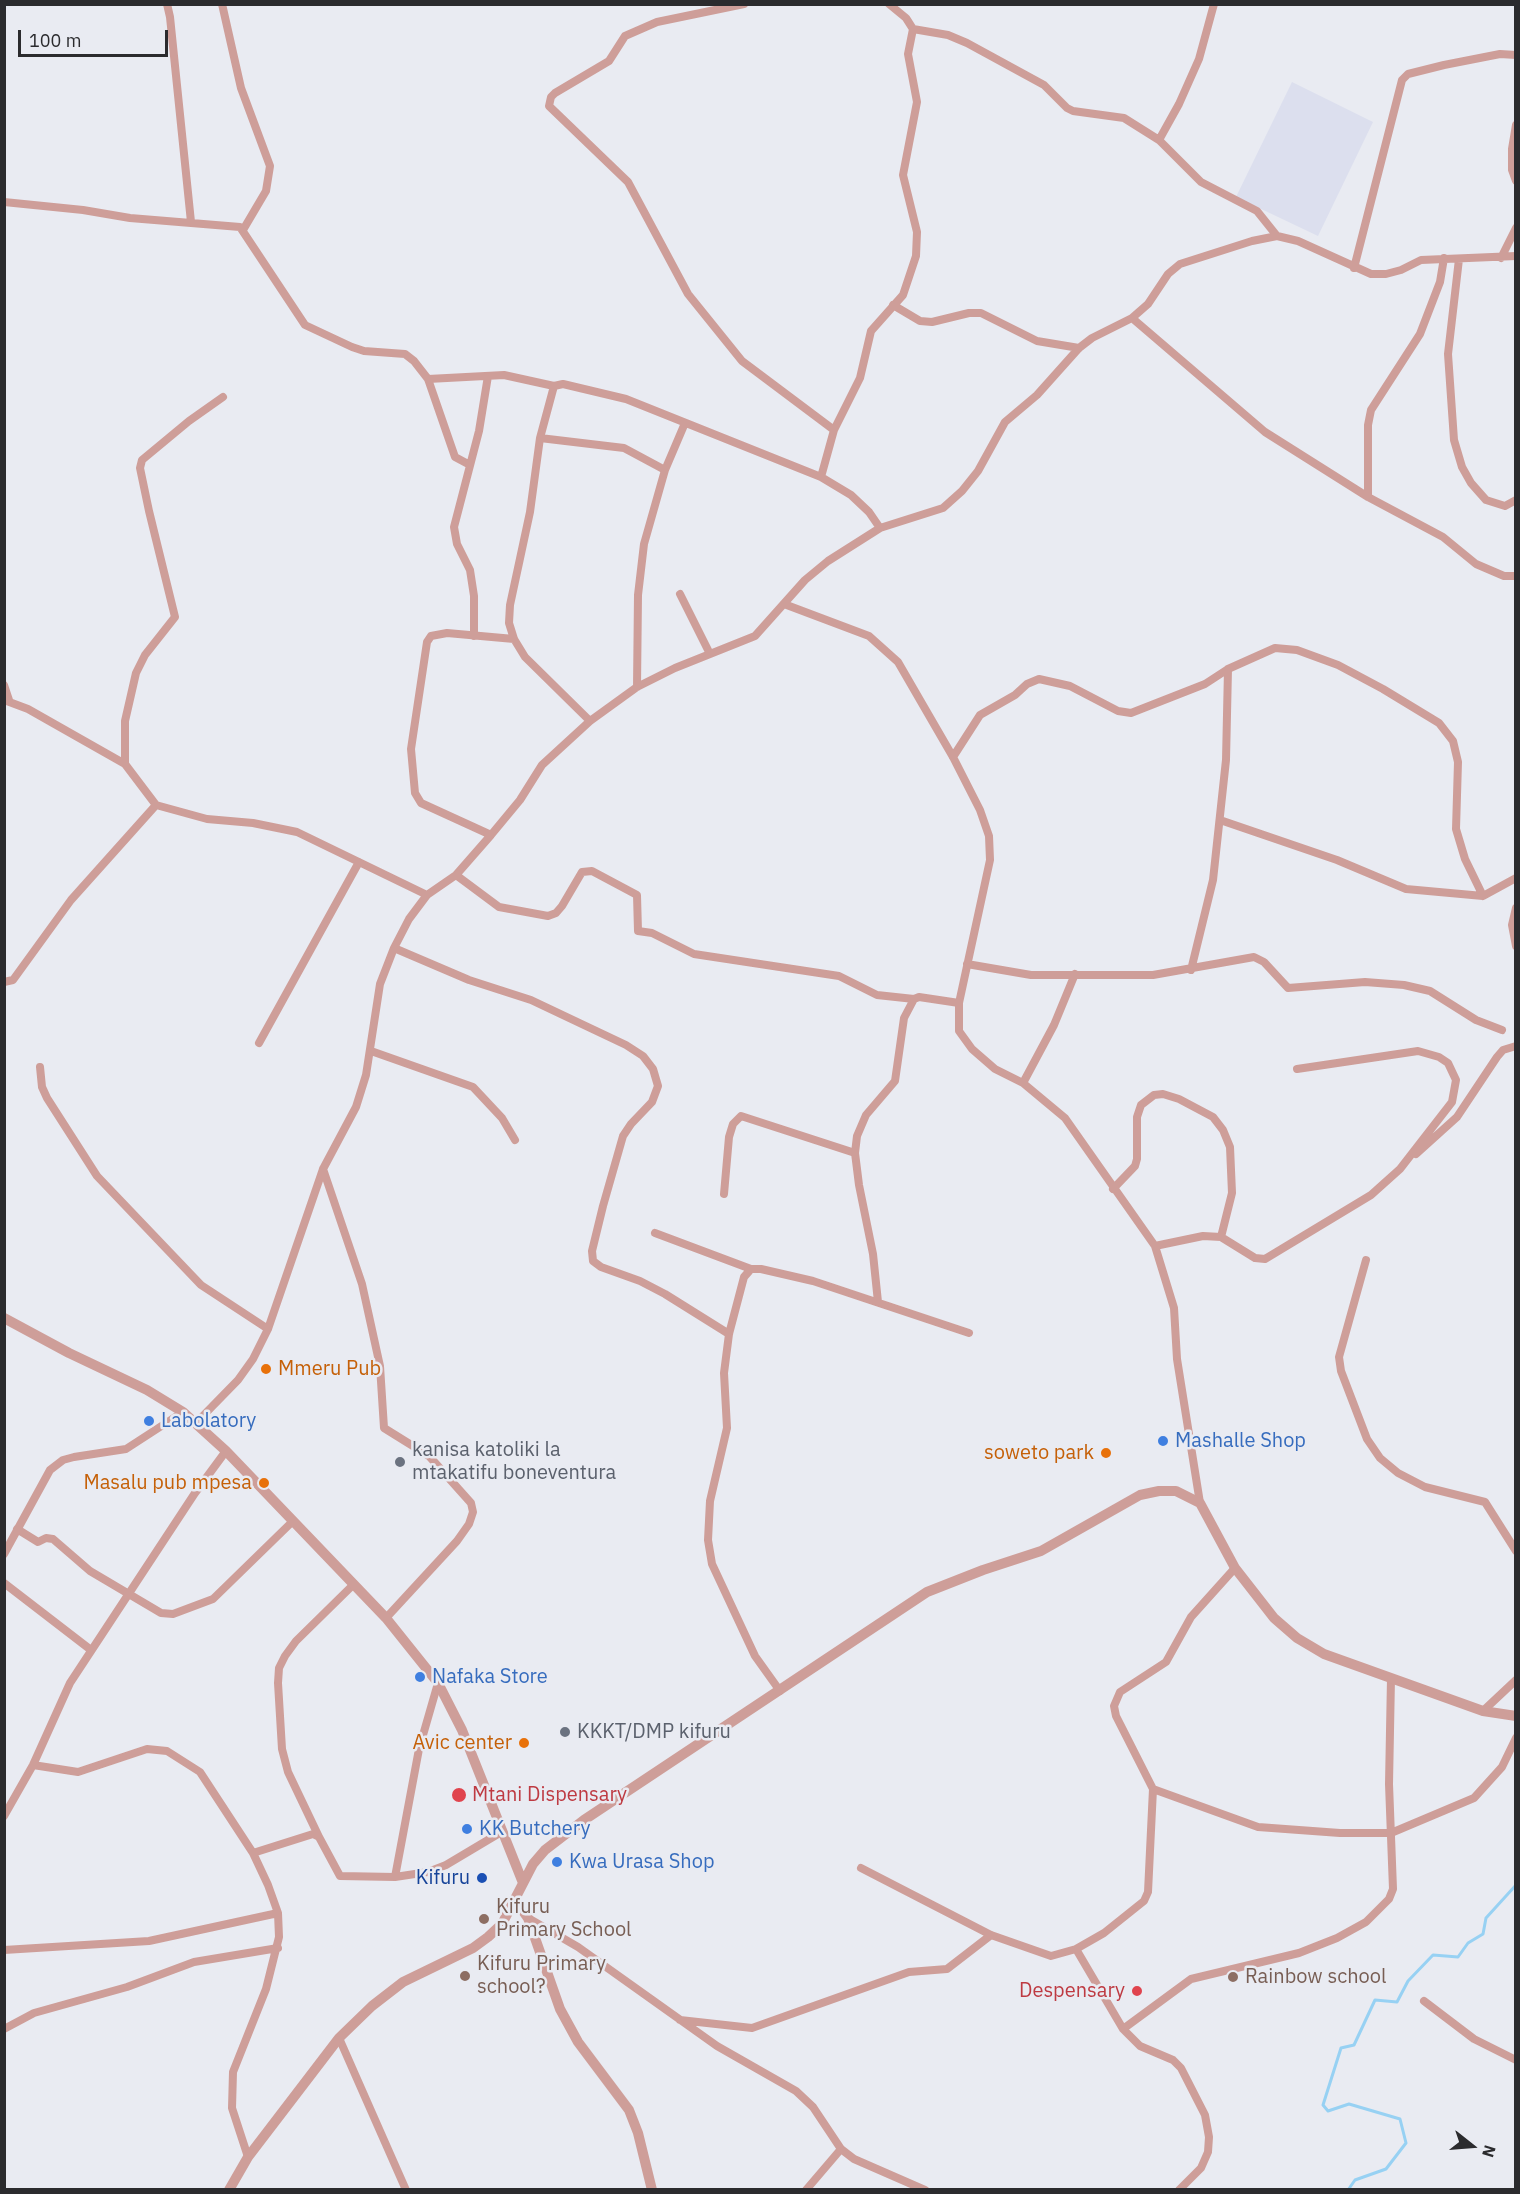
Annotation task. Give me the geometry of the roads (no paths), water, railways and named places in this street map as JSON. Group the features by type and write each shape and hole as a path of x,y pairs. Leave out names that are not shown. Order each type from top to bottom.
{"street":[{"path":"167,4 191,222"},
{"path":"222,4 241,88 270,166 266,191 243,230"},
{"path":"744,4 657,22 625,36 609,61 555,93 551,97 549,106 628,182 688,294 742,362 834,430"},
{"path":"821,477 834,430 860,378 871,332 903,294 916,256 917,232 903,175 917,102 908,54 913,29 906,18 889,4"},
{"path":"1159,140 1179,104 1199,58 1214,4"},
{"path":"913,29 948,35 967,43 1044,85 1073,111 1124,118 1159,140 1201,182 1257,211 1277,237"},
{"path":"1354,268 1402,80 1408,74 1444,65 1500,54 1515,55"},
{"path":"1515,125 1512,149 1512,171 1515,181"},
{"path":"4,202 83,210 130,218 235,225 243,230 305,325 364,351 405,354 414,361 428,380 455,458 470,465"},
{"path":"1501,258 1515,228"},
{"path":"195,1423 238,1380 253,1359 268,1329 323,1169 356,1107 371,1051 380,984 394,948 409,919 427,895 456,875 492,835 520,800 542,765 590,721 637,687 675,668 755,636 805,580 828,561 880,528 943,508 963,491 978,471 1005,422 1037,395 1079,348 1101,333 1132,318 1148,304 1168,274 1180,264 1252,241 1277,237 1298,241 1371,274 1386,274 1421,260 1515,256"},
{"path":"1368,497 1368,426 1371,410 1420,334 1440,282 1444,258"},
{"path":"1458,259 1448,354 1454,440 1462,467 1471,483 1486,500 1505,506 1515,500"},
{"path":"893,305 920,321 932,322 969,313 981,313 1037,341 1079,348"},
{"path":"1132,318 1265,432 1368,497 1443,537 1476,564 1504,576 1515,576"},
{"path":"428,380 504,375 554,386 563,384 626,399 821,477 851,495 869,512 880,528"},
{"path":"474,636 474,596 470,570 457,544 454,527 470,465 488,376"},
{"path":"554,386 540,438 530,512 510,605 509,623 514,639 525,657 557,692 590,721"},
{"path":"125,764 125,720 135,673 175,617 149,512 140,468 142,460 223,397"},
{"path":"637,687 638,595 644,544 665,470 685,423"},
{"path":"540,438 624,448 665,470"},
{"path":"680,594 710,654"},
{"path":"784,604 869,636 883,646 904,670 980,810 989,836 990,860 959,1003 959,1031 972,1049 995,1069 1023,1083 1065,1118 1155,1246 1174,1308 1178,1370 1200,1503 1235,1568 1274,1618 1297,1638 1324,1654 1483,1711 1515,1716"},
{"path":"492,835 421,803 415,793 411,749 427,642 436,633 514,639"},
{"path":"953,757 980,715 1039,679 1070,686 1118,711 1131,713 1205,684 1228,669 1275,648 1296,650 1338,665 1439,723 1453,741 1458,762 1456,829 1465,859 1482,896"},
{"path":"1191,970 1213,880 1226,760 1228,669"},
{"path":"4,685 7,700 125,764 156,805 207,819 253,823 297,832 427,895"},
{"path":"4,982 13,980 71,900 156,805"},
{"path":"1220,820 1337,860 1406,889 1482,896 1515,878"},
{"path":"259,1043 359,862"},
{"path":"456,875 499,907 548,916 556,913 582,872 592,871 637,895 638,931 652,933 694,954 839,976 877,994 959,1003"},
{"path":"1515,908 1512,925 1515,946"},
{"path":"394,948 469,980 531,1000 626,1045 643,1056 653,1069 658,1086 652,1102 623,1136 592,1251 593,1262 601,1268 640,1281 665,1294 729,1334"},
{"path":"967,964 1031,975 1153,975 1254,957 1264,962 1288,988 1365,982 1430,991 1476,1020 1502,1030"},
{"path":"1023,1083 1054,1025 1075,974"},
{"path":"878,1302 873,1254 855,1153 861,1124 895,1081 900,1063 904,1018 914,999"},
{"path":"1155,1246 1203,1236 1221,1237 1255,1258 1265,1259 1371,1195 1457,1117 1503,1050 1515,1046"},
{"path":"371,1051 473,1087 502,1118 515,1140"},
{"path":"1297,1069 1418,1051 1439,1057 1448,1064 1456,1080 1452,1102 1400,1169"},
{"path":"40,1067 42,1087 46,1098 98,1176 201,1285 268,1329"},
{"path":"1113,1189 1135,1166 1137,1117 1141,1105 1154,1095 1163,1094 1179,1099 1213,1117 1223,1130 1230,1147 1232,1193 1221,1237"},
{"path":"724,1194 729,1137 733,1124 741,1116 855,1153"},
{"path":"323,1169 362,1284 380,1366 384,1428 429,1456 436,1467 471,1503 473,1512 457,1541 386,1618"},
{"path":"655,1233 751,1269 813,1281 969,1333"},
{"path":"1366,1260 1339,1358 1341,1371 1367,1439 1380,1458 1398,1473 1425,1487 1485,1502 1515,1551"},
{"path":"751,1269 744,1277 729,1334 723,1373 727,1428 710,1502 709,1555 755,1656 780,1691"},
{"path":"4,1318 147,1390 183,1412 226,1451 386,1618 438,1683 462,1730 523,1883"},
{"path":"4,1554 50,1470 63,1460 126,1449 183,1412"},
{"path":"4,1816 33,1765 70,1683 195,1493 226,1451"},
{"path":"229,2190 248,2157 339,2038 403,1982 473,1948 488,1937 502,1924 516,1902 523,1883 545,1850 584,1820 927,1593 982,1570 1041,1551 1140,1495 1159,1491 1176,1491 1200,1503"},
{"path":"17,1529 38,1542 46,1538 53,1539 90,1571 161,1613 186,1611 213,1599 293,1521"},
{"path":"861,1868 991,1935 1051,1956 1076,1949 1104,1933 1144,1901 1148,1892 1154,1789 1116,1716 1116,1699 1129,1685 1155,1671 1166,1662 1191,1617 1235,1568"},
{"path":"4,1583 91,1650"},
{"path":"354,1584 296,1641 279,1668 278,1683 282,1749 288,1772 340,1876 395,1876 428,1872 446,1865 503,1831"},
{"path":"1123,2029 1191,1979 1299,1953 1337,1938 1366,1922 1380,1911 1393,1889 1389,1774 1391,1678"},
{"path":"1483,1711 1515,1680"},
{"path":"395,1876 419,1749 438,1683"},
{"path":"1154,1789 1257,1827 1318,1832 1391,1833 1474,1798 1502,1767 1515,1738"},
{"path":"33,1765 78,1772 147,1749 167,1751 200,1772 253,1854 278,1913 278,1948 266,1989 233,2072 232,2108 248,2157"},
{"path":"253,1854 306,1834 319,1837"},
{"path":"516,1902 528,1918 560,2009 578,2042 629,2110 638,2133 652,2190"},
{"path":"4,1950 149,1941 278,1913"},
{"path":"528,1918 578,1947 717,2046 796,2091 813,2107 841,2149 854,2159 925,2190"},
{"path":"680,2020 752,2028 909,1972 947,1969 991,1935"},
{"path":"4,2029 34,2013 127,1987 194,1962 278,1948"},
{"path":"1076,1949 1123,2029 1140,2046 1173,2060 1181,2068 1205,2115 1209,2137 1208,2152 1200,2168 1179,2190"},
{"path":"1424,2001 1474,2039 1515,2060"},
{"path":"339,2038 406,2190"},
{"path":"806,2190 841,2149"}],"waterway":[{"path":"1348,2190 1355,2180 1386,2169 1406,2143 1400,2119 1349,2104 1328,2111 1323,2105 1341,2048 1354,2045 1375,2000 1397,2002 1408,1981 1433,1955 1458,1957 1468,1943 1483,1934 1486,1918 1516,1885"}],"place":[{"name":"Mmeru Pub","path":"266,1369"},
{"name":"Labolatory","path":"149,1421"},
{"name":"Mashalle Shop","path":"1163,1441"},
{"name":"soweto park","path":"1106,1453"},
{"name":"kanisa katoliki la mtakatifu boneventura","path":"400,1462"},
{"name":"Masalu pub mpesa","path":"264,1483"},
{"name":"Nafaka Store","path":"420,1677"},
{"name":"KKKT/DMP kifuru","path":"565,1732"},
{"name":"Avic center","path":"524,1743"},
{"name":"Mtani Dispensary","path":"459,1795"},
{"name":"KK Butchery","path":"467,1829"},
{"name":"Kwa Urasa Shop","path":"557,1862"},
{"name":"Kifuru","path":"482,1878"},
{"name":"Kifuru Primary School","path":"484,1919"},
{"name":"Kifuru Primary school?","path":"465,1976"},
{"name":"Rainbow school","path":"1233,1977"},
{"name":"Despensary","path":"1137,1991"}]}
